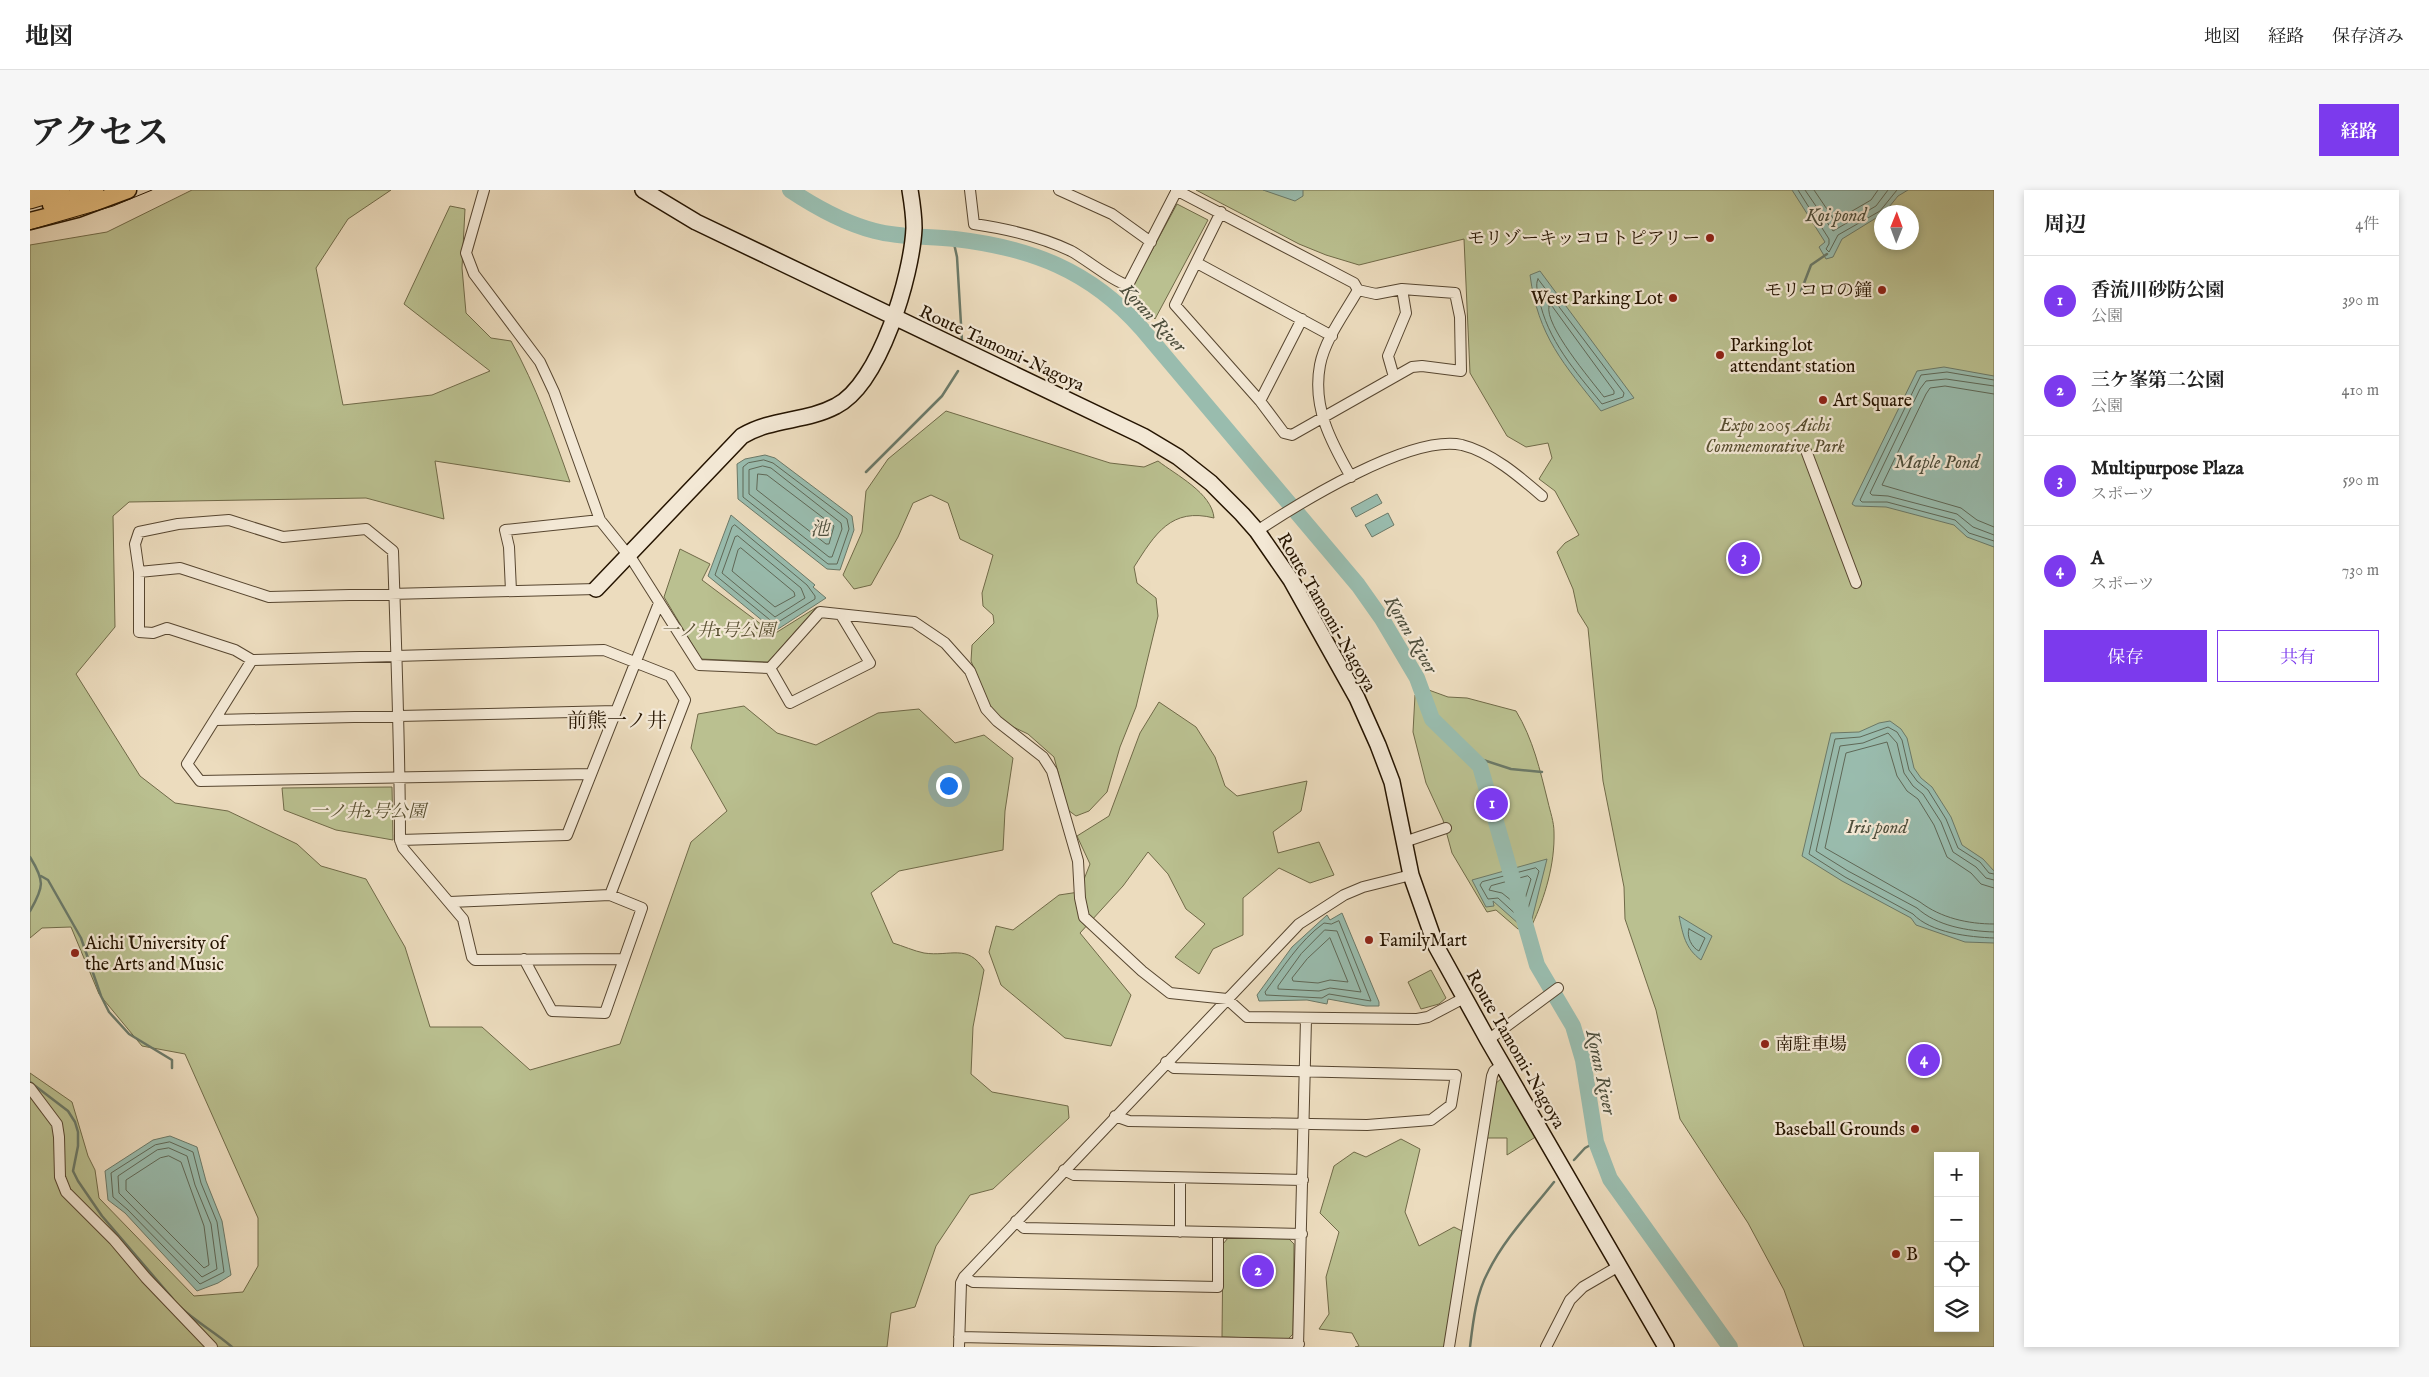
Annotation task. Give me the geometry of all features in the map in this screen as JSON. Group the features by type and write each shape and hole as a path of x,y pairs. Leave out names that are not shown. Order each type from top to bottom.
{"highway":[{"path":"30,199 60,190"}],"main road":[{"path":"30,211 95,190"},
{"path":"30,221 86,206 128,190"},
{"name":"Route Tamomi-Nagoya","path":"643,190 696,222 969,351 1143,436 1178,457 1210,483 1257,530 1291,580 1357,698 1392,782 1411,875 1436,946 1502,1065 1666,1347"},
{"path":"596,589 629,557 742,436 753,429 778,421 818,414 837,406 852,396 872,368 894,317 912,247 914,226 910,190"}],"street":[{"path":"484,190 466,253 474,274 540,362 554,392 600,520 629,557 698,664 770,668"},
{"path":"970,190 974,224 1010,230 1050,242 1093,263 1121,284 1128,285 1176,190 1221,212 1354,283 1358,290 1376,294 1402,289 1455,293 1460,317 1461,371 1412,366 1292,435 1284,433 1260,401 1175,305 1221,212"},
{"path":"1059,190 1112,214 1151,242"},
{"path":"1197,263 1332,336"},
{"path":"1394,377 1388,356 1406,314 1402,289"},
{"path":"1351,477 1322,418 1318,396 1320,364 1332,336 1358,290"},
{"path":"1260,401 1302,319"},
{"path":"1257,530 1351,477 1408,450 1426,445 1462,445 1497,462 1542,496"},
{"path":"1807,453 1856,583"},
{"path":"610,895 685,700 670,676 604,650 396,656 252,660 235,650 167,628 153,633 139,632 139,572 135,544 139,532 178,524 229,520 283,537 366,529 393,551 394,594 396,656 400,777 400,840 403,848 463,919 472,958 475,960 624,959"},
{"path":"511,591 509,547 505,530 600,520"},
{"path":"139,572 180,568 269,597 596,589"},
{"path":"400,840 567,835 659,603"},
{"path":"770,668 820,612 914,622 945,643 970,671 986,709 997,721 1043,757 1052,771 1078,861 1080,898 1084,917 1142,972 1170,993 1227,999 1247,1017 1306,1019 1417,1019 1428,1016 1464,998"},
{"path":"770,668 790,702 870,663 842,615"},
{"path":"252,660 187,764 200,781 590,774"},
{"path":"216,720 616,711"},
{"path":"1404,842 1446,828"},
{"path":"1306,1019 1299,1346 959,1342 961,1283 964,1277 1299,924 1324,906 1363,887 1411,875"},
{"path":"450,902 610,895 642,908 605,1013 552,1011 524,959"},
{"path":"1488,1040 1558,988"},
{"path":"1115,1116 1129,1121 1305,1125 1367,1125 1431,1120 1451,1105 1456,1075 1174,1068 1166,1062"},
{"path":"1449,1347 1492,1076 1494,1071 1502,1065"},
{"path":"30,1088 57,1124 60,1177 66,1192 114,1240 146,1278 212,1347"},
{"path":"1064,1170 1074,1174 1303,1180"},
{"path":"1180,1178 1180,1232"},
{"path":"1016,1221 1024,1228 1302,1234"},
{"path":"964,1277 973,1282 1218,1287 1218,1233"},
{"path":"1546,1347 1570,1300 1583,1288 1619,1266"}],"green space":[{"path":"192,190 391,190 348,219 316,268 343,405 432,395 490,371 404,304 450,206 465,209 462,268 466,313 491,338 511,341 536,393 570,482 435,461 444,519 366,498 129,502 113,516 115,627 76,674 140,776 175,803 228,811 297,844 321,866 366,879 405,947 430,1027 482,1027 530,1070 620,1044 691,842 727,811 691,748 698,714 744,706 777,733 816,745 878,713 919,709 955,743 984,735 1013,758 1005,811 1003,850 899,871 871,893 893,943 924,953 965,954 978,962 984,970 973,1027 971,1074 992,1092 1068,1106 1069,1118 993,1189 970,1195 936,1246 915,1307 891,1313 887,1347 30,1347 30,1073 72,1102 88,1156 95,1170 99,1198 194,1296 243,1292 258,1266 258,1218 185,1054 142,1046 99,994 71,927 42,928 30,938 30,245 107,232"},
{"name":"Expo 2005 Aichi Commemorative Park","path":"1196,190 1994,190 1994,1347 1804,1347 1784,1290 1748,1223 1680,1119 1656,1010 1625,919 1624,887 1603,781 1588,628 1578,612 1573,589 1557,552 1565,543 1579,535 1555,491 1539,479 1552,458 1548,443 1526,447 1507,436 1470,373 1464,239 1359,265 1299,244"},
{"path":"1177,204 1208,220 1155,319 1129,293"},
{"path":"946,411 1110,463 1144,467 1158,461 1192,485 1212,509 1214,518 1186,516 1166,526 1149,544 1134,567 1137,583 1156,598 1158,616 1136,707 1120,747 1107,792 1089,811 1076,816 1068,810 1054,757 1028,734 1007,724 993,714 971,661 972,645 994,623 993,615 983,606 982,593 993,555 960,539 948,503 931,495 913,503 898,537 871,585 854,589 843,575 862,532 866,491 888,459"},
{"name":"一ノ井1号公園","path":"680,549 710,564 702,580 774,634 817,607 768,662 701,659 664,597"},
{"path":"1426,689 1448,697 1467,698 1516,711 1527,733 1542,778 1553,820 1554,832 1551,868 1541,903 1532,925 1518,929 1496,910 1487,912 1452,853 1443,820 1426,783 1413,732 1415,695"},
{"path":"1159,702 1196,727 1215,757 1225,786 1237,796 1307,781 1301,811 1273,832 1278,853 1319,842 1334,875 1310,883 1279,868 1243,898 1243,935 1213,949 1199,974 1175,957 1205,924 1186,909 1168,874 1148,852 1123,886 1080,933 1131,995 1111,1046 1065,1038 1001,985 989,952 996,926 1013,930 1059,895 1079,892 1090,864 1077,836 1109,816 1140,733"},
{"name":"一ノ井2号公園","path":"392,787 393,840 336,830 284,810 282,788"},
{"path":"1431,970 1446,998 1439,1004 1421,1009 1408,982"},
{"path":"1502,1078 1537,1136 1507,1155 1507,1138 1486,1138 1495,1084"},
{"path":"1401,1139 1420,1149 1405,1212 1419,1246 1454,1227 1464,1232 1446,1347 1355,1347 1359,1346 1352,1333 1319,1329 1329,1314 1326,1277 1339,1232 1320,1213 1334,1166 1354,1152 1366,1157"},
{"path":"1228,1238 1289,1239 1294,1244 1293,1334 1288,1339 1222,1337 1223,1244"}],"water":[{"path":"1263,190 1303,190 1303,196 1295,201"},
{"name":"Koi pond","path":"1792,190 1908,190 1898,196 1891,205 1874,205 1874,219 1842,239 1833,257 1826,259 1819,247 1825,242"},
{"path":"1540,271 1634,398 1601,411 1575,379 1555,349 1539,316 1530,275"},
{"name":"Maple Pond","path":"1944,367 1994,376 1994,547 1967,537 1954,525 1886,507 1855,506 1852,504 1917,371"},
{"name":"池","path":"765,455 775,458 852,516 854,530 840,570 827,569 738,499 737,464 745,459"},
{"path":"1377,494 1382,503 1356,517 1351,508"},
{"path":"1388,513 1394,525 1372,537 1365,525"},
{"path":"731,515 815,585 813,587 826,598 775,631 708,576"},
{"name":"Iris pond","path":"1890,721 1901,729 1907,738 1914,768 1921,778 1932,787 1951,817 1962,845 1983,859 1994,871 1994,943 1965,942 1916,925 1911,918 1842,881 1802,856 1831,733 1859,732 1879,723"},
{"path":"1547,859 1531,923 1520,925 1493,901 1494,906 1486,907 1472,880"},
{"path":"1342,913 1379,1006 1366,1006 1328,999 1327,1004 1307,1000 1259,1001 1257,995 1292,947 1327,915 1330,920"},
{"path":"1679,916 1712,936 1701,960 1688,946"},
{"path":"170,1136 197,1147 206,1181 222,1221 231,1275 218,1283 197,1291 125,1213 108,1200 105,1171 153,1140"}],"waterway":[{"name":"Koran River","path":"790,190 831,214 864,228 895,235 955,239 1009,249 1058,265 1102,291 1142,329 1358,585 1382,619 1417,678 1432,719 1480,766 1537,965 1573,1026 1583,1060 1596,1142 1610,1179 1730,1347"},
{"path":"953,239 957,257 962,341"},
{"path":"1801,291 1811,265 1827,254"},
{"path":"866,472 942,396 958,371"},
{"path":"1468,755 1511,769 1542,772"},
{"path":"30,857 38,872 41,884 38,896 30,911"},
{"path":"41,876 48,880 81,938 101,996 109,1012 129,1034 172,1060 172,1068"},
{"path":"30,1082 68,1111 75,1122 78,1132 78,1146 73,1171 78,1181 102,1216 173,1299"},
{"path":"1574,1160 1585,1148 1596,1142"},
{"path":"1470,1347 1478,1299 1488,1272 1510,1236 1554,1182"},
{"path":"180,1307 232,1347"}],"tram line":[{"path":"30,230 113,206 152,190"}],"place":[{"name":"モリゾーキッコロトピアリー","path":"1710,238"},
{"name":"モリコロの鐘","path":"1882,290"},
{"name":"West Parking Lot","path":"1673,298"},
{"name":"Parking lot attendant station","path":"1720,355"},
{"name":"Art Square","path":"1823,400"},
{"name":"Multipurpose Plaza","path":"1744,558"},
{"name":"香流川砂防公園","path":"1492,804"},
{"name":"FamilyMart","path":"1369,940"},
{"name":"Aichi University of the Arts and Music","path":"75,953"},
{"name":"南駐車場","path":"1765,1044"},
{"name":"A","path":"1924,1060"},
{"name":"Baseball Grounds","path":"1915,1129"},
{"name":"B","path":"1896,1254"},
{"name":"三ケ峯第二公園","path":"1258,1271"}],"district":[{"name":"前熊一ノ井","path":"617,720"}]}
